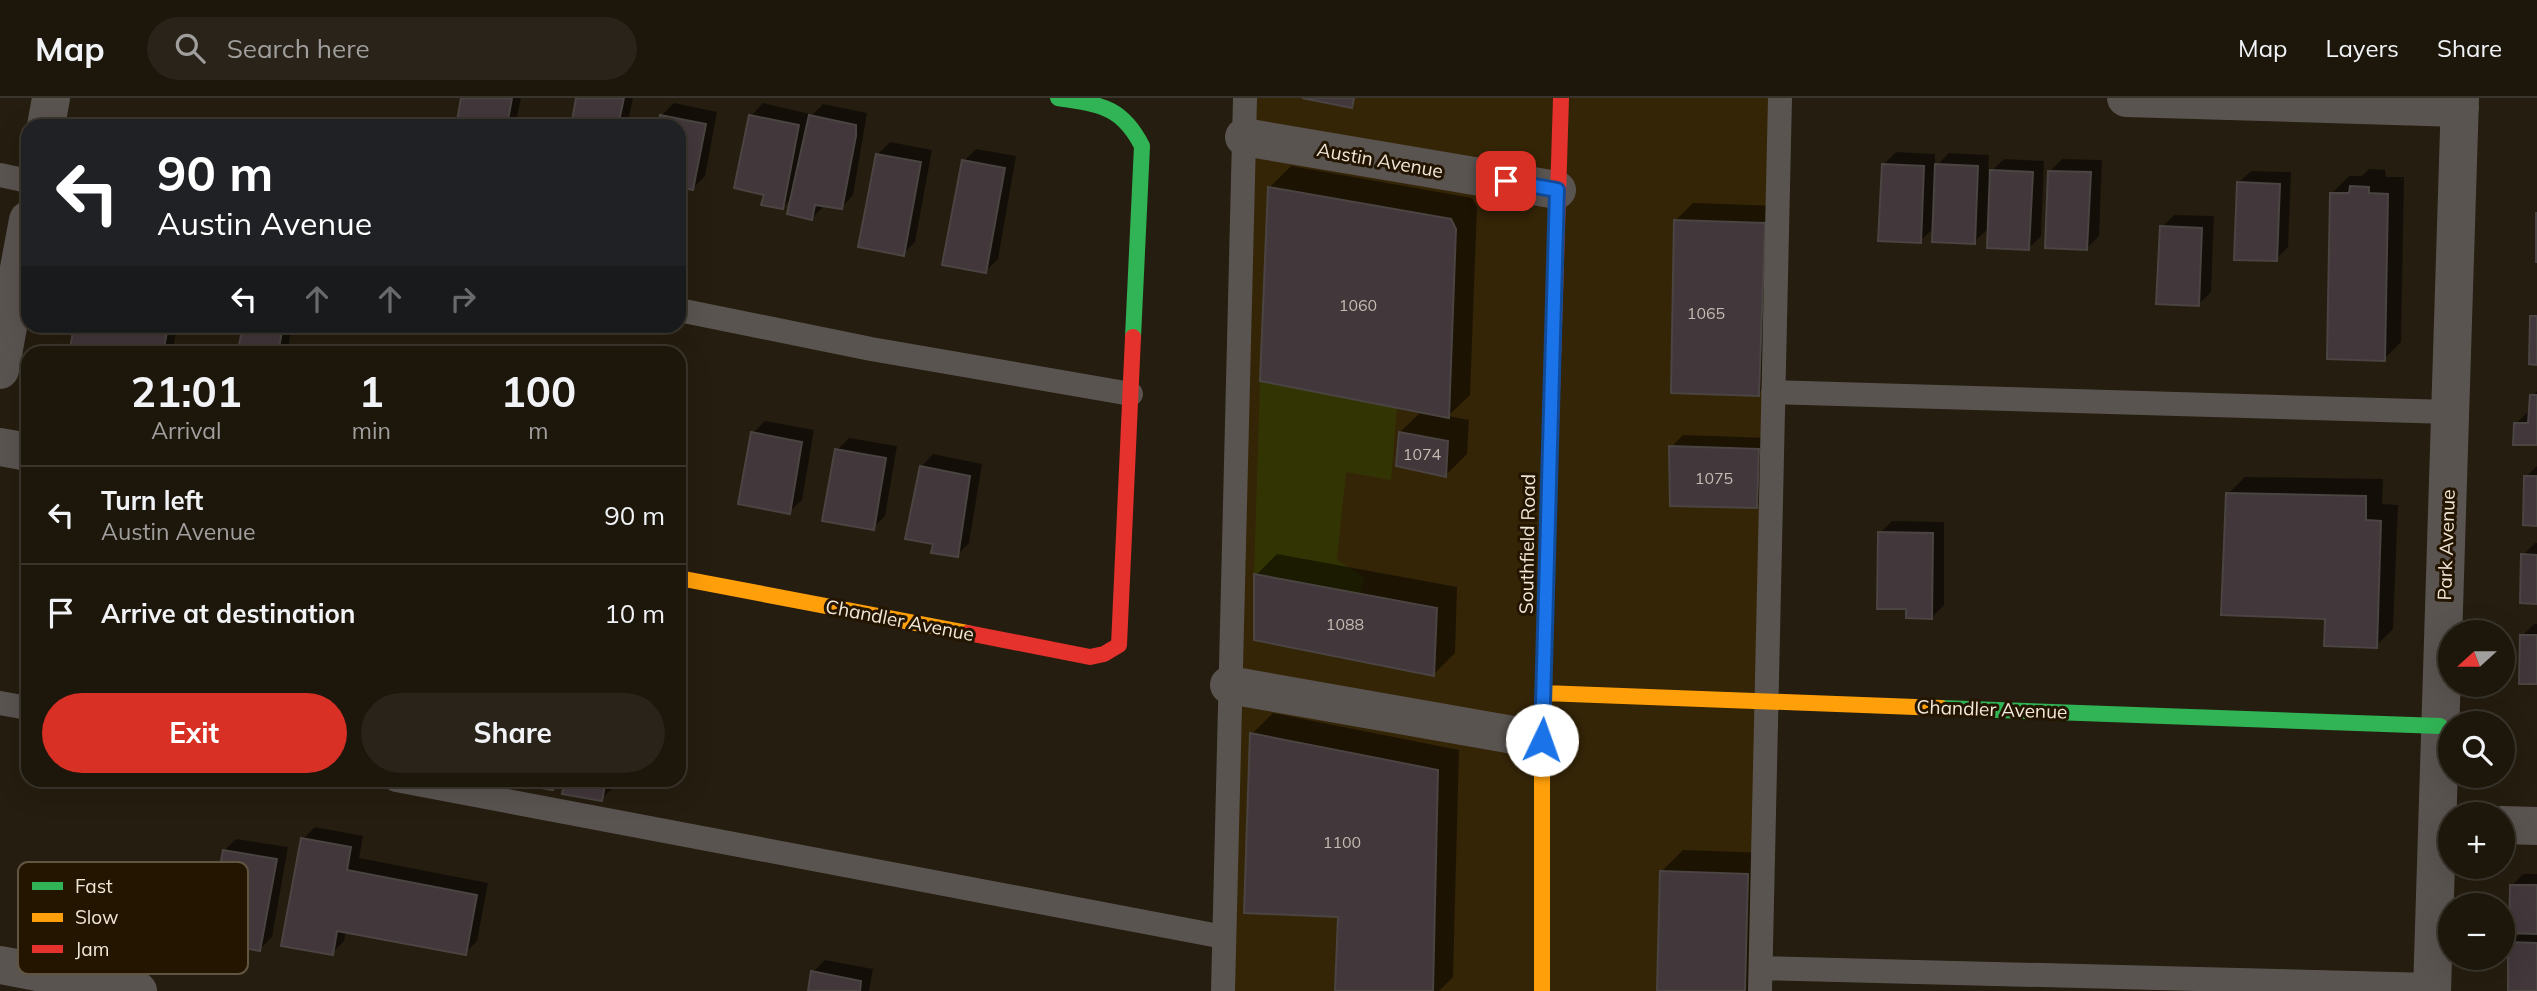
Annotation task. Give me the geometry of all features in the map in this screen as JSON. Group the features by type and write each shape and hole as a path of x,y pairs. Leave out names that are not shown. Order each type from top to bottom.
{"street":[{"path":"47,119 51,98"},
{"path":"1058,98 1121,113 1134,128 1142,146 1130,394"},
{"name":"Southfield Road","path":"1542,991 1542,740 1561,98"},
{"path":"2126,98 2460,103"},
{"name":"Park Avenue","path":"2440,711 2460,103"},
{"name":"Austin Avenue","path":"1244,137 1557,190"},
{"path":"0,370 21,258"},
{"name":"Chandler Avenue","path":"686,579 1090,657 1104,654 1119,645 1130,394"},
{"path":"0,447 21,451"},
{"path":"1229,685 1542,740"},
{"name":"Chandler Avenue","path":"1544,693 2438,726"},
{"path":"2515,825 2537,826"},
{"name":"Park Avenue","path":"2432,988 2439,879"},
{"path":"0,965 18,968"},
{"path":"48,974 138,991"}],"lane":[{"path":"1223,991 1245,98"},
{"path":"1780,98 1760,979 2432,988"},
{"path":"0,175 21,180"},
{"path":"686,311 871,349 1130,394"},
{"path":"1773,392 2450,412"},
{"path":"0,703 21,707"},
{"path":"432,787 867,872 1224,937"}],"shaded area":[{"path":"1245,98 1780,98 1760,991 1223,991"},
{"path":"1260,381 1397,408 1391,480 1346,472 1337,560 1364,577 1360,594 1254,574"}],"building":[{"path":"461,98 512,98 508,119 457,119"},
{"path":"576,98 624,98 620,119 572,119"},
{"path":"1302,98 1354,98 1352,108"},
{"path":"660,115 680,119 659,119"},
{"path":"749,115 799,125 783,209 761,205 764,195 734,188"},
{"path":"809,115 856,125 842,209 815,205 812,220 787,214"},
{"path":"686,120 706,124 693,190 686,188"},
{"path":"876,154 921,162 904,256 858,247"},
{"path":"962,160 1005,168 986,273 942,265"},
{"path":"1882,164 1924,166 1921,243 1878,241"},
{"path":"1935,164 1978,166 1975,244 1932,242"},
{"path":"1990,170 2033,172 2029,250 1987,248"},
{"path":"2048,171 2091,172 2087,250 2045,248"},
{"path":"2237,182 2280,184 2277,261 2234,260"},
{"path":"2350,186 2369,187 2369,193 2388,194 2385,361 2327,359 2330,193 2349,193"},
{"path":"1268,187 1451,219 1456,229 1449,418 1260,381"},
{"path":"2537,213 2537,262 2536,262"},
{"path":"1674,220 1765,223 1759,396 1671,393"},
{"path":"2160,226 2202,228 2199,306 2156,304"},
{"path":"2530,316 2537,316 2537,365 2529,364"},
{"path":"73,333 167,333 164,346 70,346"},
{"path":"242,333 282,333 279,346 239,346"},
{"path":"2530,395 2537,395 2537,445 2513,445 2514,423 2528,423"},
{"path":"751,432 802,442 790,514 738,504"},
{"path":"1399,432 1448,441 1446,477 1396,466"},
{"path":"1669,446 1759,449 1757,508 1670,506"},
{"path":"835,449 886,458 874,530 822,521"},
{"path":"920,466 970,476 958,557 931,553 933,544 905,539"},
{"path":"2524,476 2537,476 2537,526 2523,525"},
{"path":"2226,493 2366,496 2366,520 2381,521 2377,648 2324,646 2325,619 2221,615"},
{"path":"1878,532 1933,533 1932,619 1906,618 1906,609 1877,609"},
{"path":"2521,554 2537,555 2537,604 2520,603"},
{"path":"1254,574 1437,608 1434,676 1254,640"},
{"path":"2520,635 2537,635 2537,684 2519,684"},
{"path":"1250,733 1438,770 1433,991 1335,991 1338,917 1244,913"},
{"path":"564,787 605,787 602,801 562,794"},
{"path":"301,838 351,847 347,870 477,895 466,955 337,931 333,955 281,946"},
{"path":"223,850 277,859 260,951 248,949 248,862 221,862"},
{"path":"1660,871 1748,874 1745,991 1657,991"},
{"path":"2510,885 2537,885 2537,934 2515,933 2515,893 2510,893"},
{"path":"2515,942 2537,943 2537,991 2508,991 2508,970 2515,970"},
{"path":"811,971 861,981 860,991 808,991"}],"traffic: fast":[{"path":"1058,98 1107,109 1126,122 1142,146 1133,337"},
{"path":"1941,708 2438,726"}],"traffic: slow":[{"path":"1542,991 1542,740 1548,522"},
{"path":"686,579 968,633"},
{"path":"1544,693 1941,708"}],"traffic: jam":[{"path":"1548,522 1561,98"},
{"path":"968,633 1090,657 1104,654 1119,645 1133,337"}],"route":[{"path":"1506,181 1557,190 1542,740"}]}
